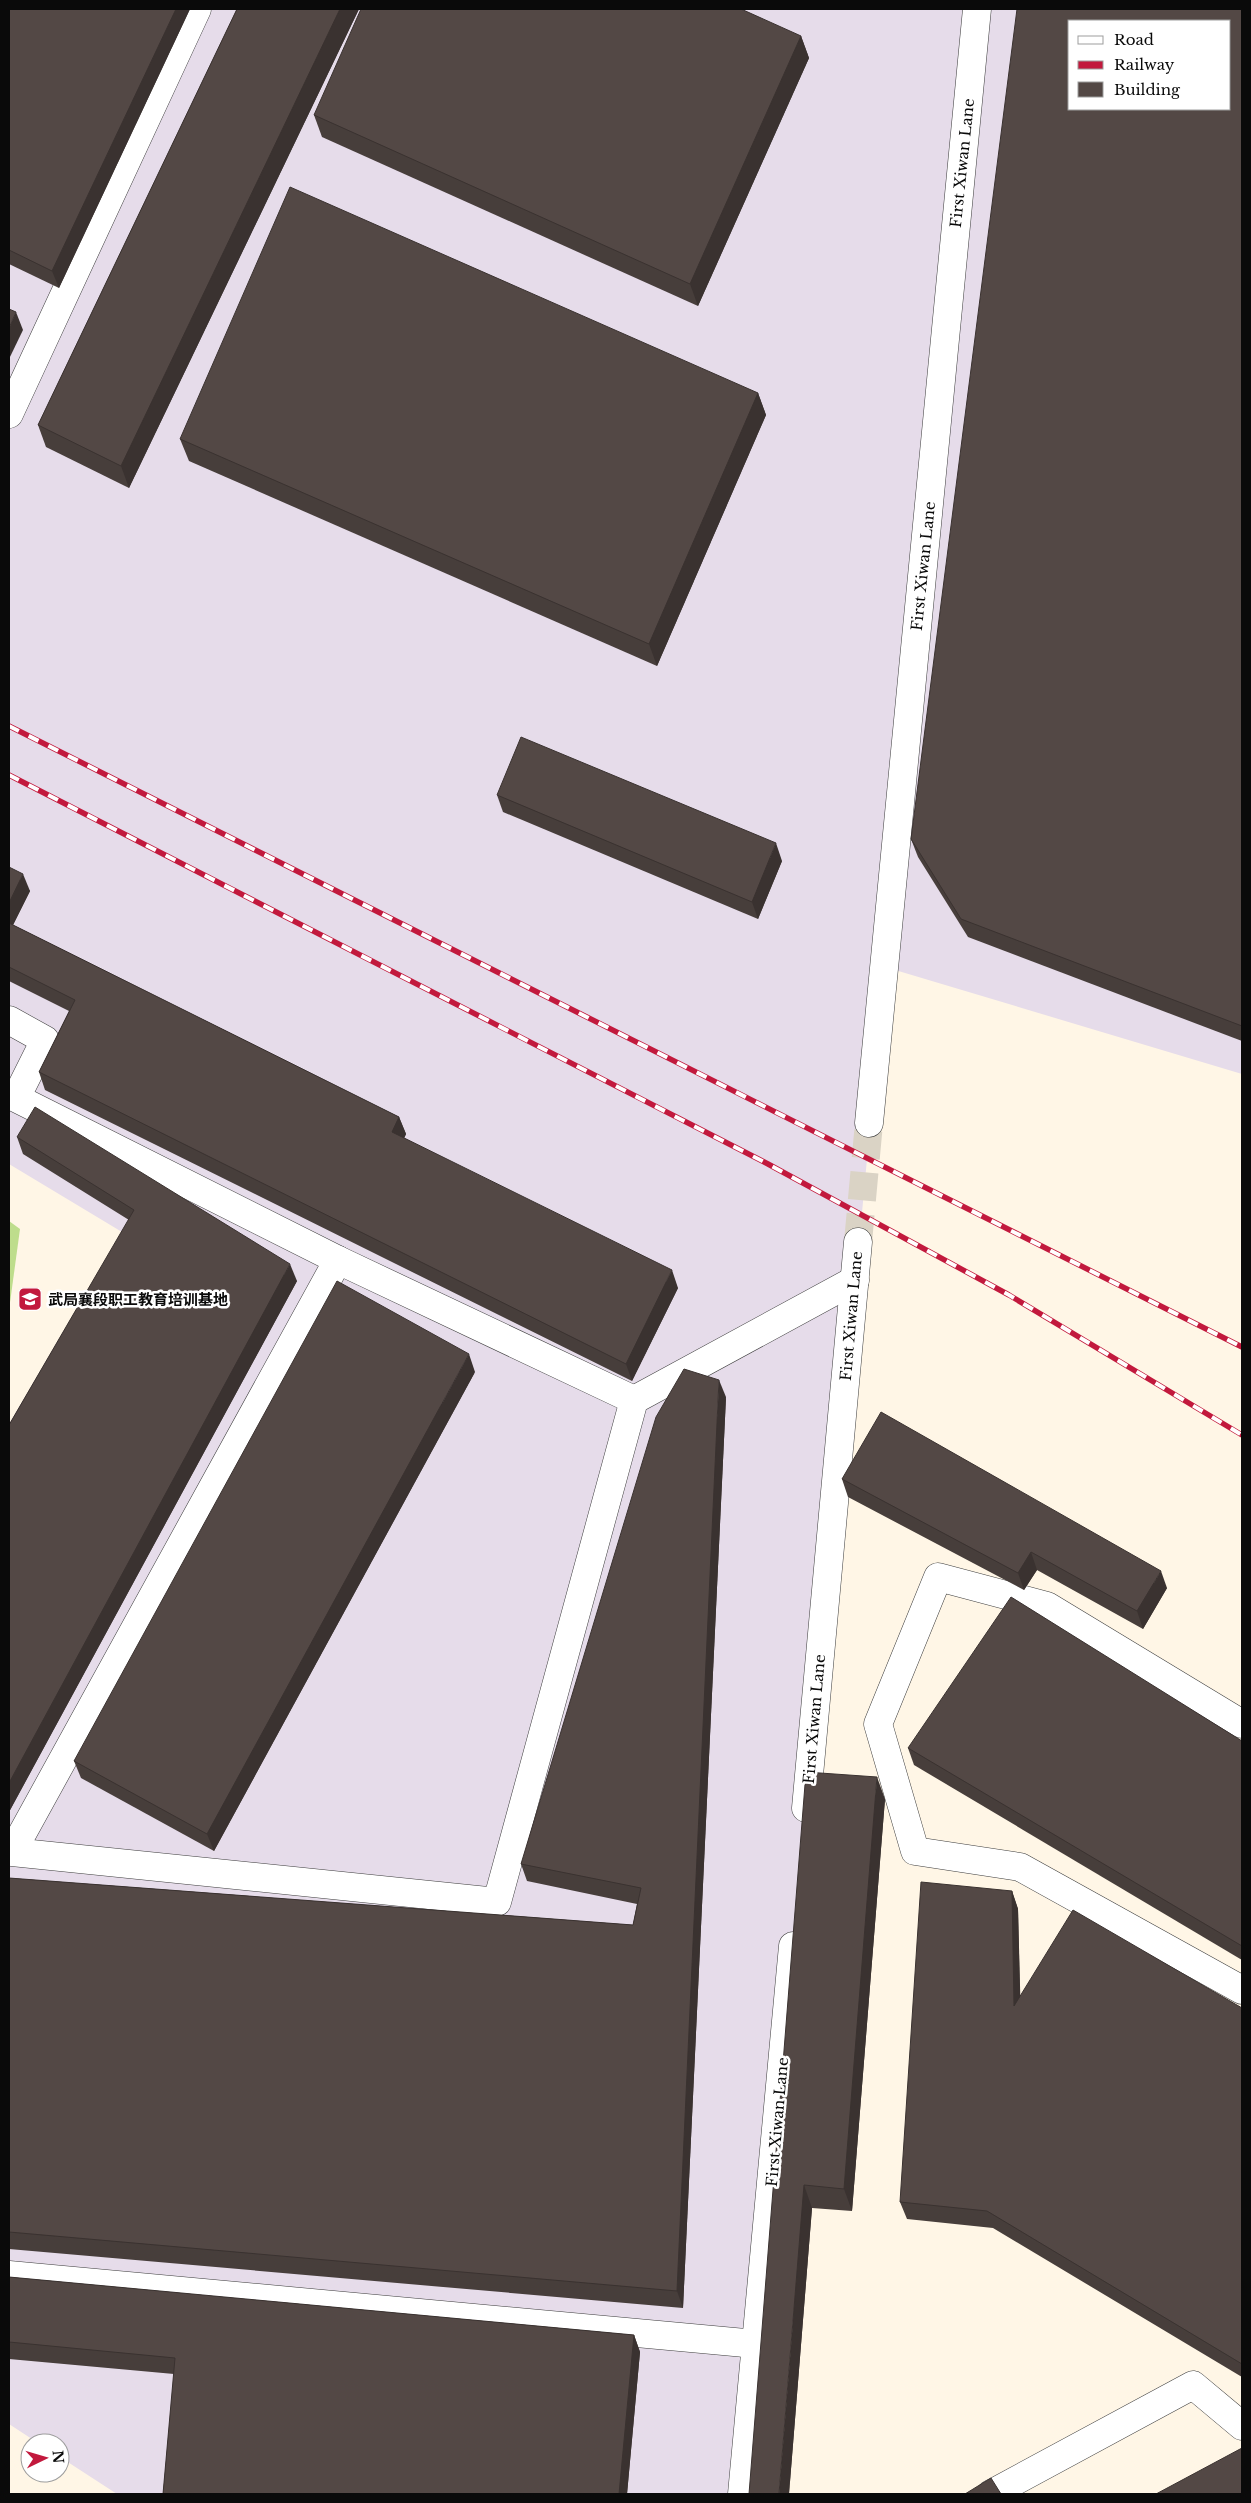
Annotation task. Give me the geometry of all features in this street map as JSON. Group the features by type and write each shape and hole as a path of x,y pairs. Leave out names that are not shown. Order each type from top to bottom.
{"street":[{"path":"9,414 197,9"},
{"name":"First Xiwan Lane","path":"869,1123 977,9"},
{"path":"9,1020 45,1040 16,1098 338,1260 634,1400"},
{"name":"First Xiwan Lane","path":"804,1831 858,1242"},
{"path":"338,1260 12,1852 497,1902 634,1400 855,1280"},
{"path":"1242,1724 1047,1606 938,1576 878,1724 915,1851 1020,1867 1242,1990"},
{"name":"First Xiwan Lane","path":"742,2494 795,1920"},
{"path":"9,2275 756,2344"},
{"path":"991,2494 1193,2385 1242,2426"}],"shaded area":[{"path":"9,9 1242,9 1242,1074 885,967 742,2494 117,2494 70,2463 70,2433 23,2433 9,2424 9,1424 122,1232 9,1164"}],"green space":[{"path":"9,1221 20,1229 9,1310"}],"building":[{"path":"9,9 176,9 52,271 9,250"},
{"path":"237,9 340,9 121,466 38,425"},
{"path":"361,9 741,9 801,36 690,284 314,115"},
{"path":"1017,9 1242,9 1242,1026 961,919 911,839"},
{"path":"290,187 758,393 649,644 180,439"},
{"path":"9,309 16,312 9,328"},
{"path":"521,737 776,843 752,902 497,795"},
{"path":"9,867 23,874 9,903"},
{"path":"9,923 399,1117 392,1132 672,1270 626,1364 39,1072 75,1000 9,967"},
{"path":"35,1107 290,1264 9,1783 9,1425 134,1210 17,1137"},
{"path":"337,1281 469,1354 207,1834 74,1761"},
{"path":"684,1369 719,1380 677,2291 9,2232 9,1878 633,1925 641,1888 521,1864 656,1417"},
{"path":"881,1412 1161,1571 1137,1611 1031,1552 1018,1573 842,1479"},
{"path":"1011,1597 1242,1741 1242,1946 908,1748"},
{"path":"806,1772 877,1777 844,2189 804,2185 779,2494 749,2494"},
{"path":"921,1882 1012,1891 1014,2006 1073,1910 1242,2008 1242,2364 987,2211 900,2202"},
{"path":"9,2277 634,2335 619,2494 163,2494 175,2358 9,2342"},
{"path":"1242,2448 1242,2494 1156,2494"},
{"path":"991,2478 1001,2494 965,2494"}],"tunnel":[{"path":"858,1242 869,1123"}],"railway":[{"path":"9,726 1242,1347"},
{"path":"9,775 768,1164 1009,1295 1242,1435"}],"place":[{"name":"武局襄段职工教育培训基地","path":"30,1299"}]}
